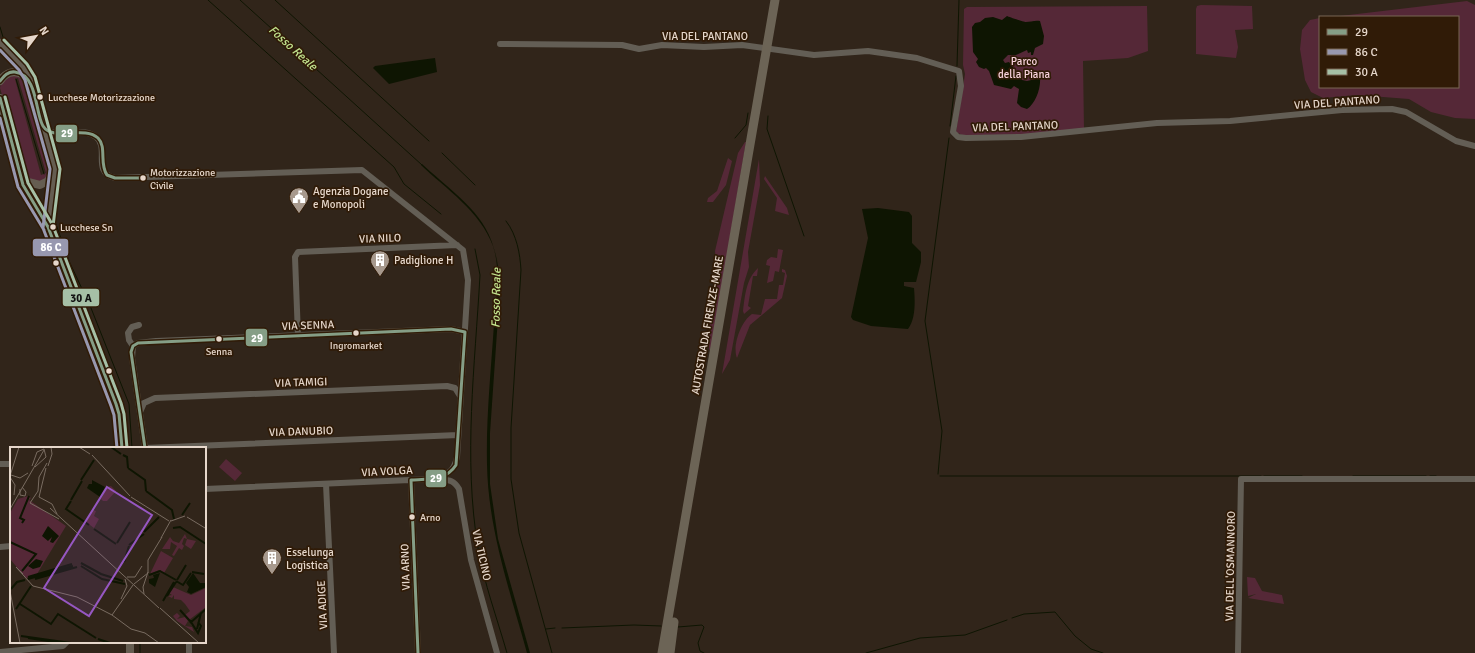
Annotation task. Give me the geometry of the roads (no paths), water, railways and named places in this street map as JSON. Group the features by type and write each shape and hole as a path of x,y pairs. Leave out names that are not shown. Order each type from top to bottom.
{"highway":[{"name":"AUTOSTRADA FIRENZE-MARE","path":"669,653 671,621 775,0"},
{"name":"AUTOSTRADA FIRENZE-MARE","path":"671,621 781,0"},
{"path":"661,653 671,621"}],"main road":[{"path":"0,43 23,67 30,78 32,90"},
{"path":"0,81 8,73 18,72 27,78 32,90 55,173 49,208 48,227"},
{"path":"0,98 19,165 23,185 48,227 116,404 119,414 122,447"},
{"path":"19,165 26,180 37,185 45,183 50,177 53,172 53,163"}],"street":[{"name":"VIA DEL PANTANO","path":"500,44 622,44 639,49 662,45 704,47 754,46 814,55 868,51 917,58 959,71 961,86 953,132 955,135 962,137 1021,137 1157,123 1230,121 1342,110 1392,109 1406,112 1456,141 1475,146"},
{"path":"43,126 50,132 59,134 89,133 97,137 101,145 102,164 105,174 121,178 362,170 462,250 468,270 465,332"},
{"path":"50,151 49,141 54,136 59,134"},
{"name":"VIA NILO","path":"298,336 296,254 300,251 457,245"},
{"path":"139,325 132,327 128,333 129,340 133,346 131,352 145,447"},
{"name":"VIA SENNA","path":"133,346 143,342 451,329 465,332"},
{"name":"VIA VOLGA","path":"206,489 433,479 447,474 454,468 461,400 465,332"},
{"path":"448,386 458,382 462,374"},
{"path":"448,386 457,390 461,400"},
{"name":"VIA TAMIGI","path":"136,387 143,396 155,398 448,386"},
{"path":"140,412 144,402 155,398"},
{"name":"VIA DANUBIO","path":"169,447 458,435"},
{"name":"VIA TICINO","path":"433,479 450,480 456,483 459,489 471,560 498,653"},
{"name":"VIA DELL'OSMANNORO","path":"1238,653 1241,479 1475,479"},
{"name":"VIA ARNO","path":"411,480 418,653"},
{"name":"VIA ADIGE","path":"326,484 334,653"},
{"path":"0,652 63,646 66,643"}],"water":[{"path":"1007,16 1026,22 1040,21 1044,36 1043,44 1035,48 1033,55 1031,55 1031,52 1028,53 1027,50 1016,55 1008,55 1003,60 1005,63 1009,62 1022,80 1027,81 1040,78 1040,87 1037,96 1033,104 1027,109 1021,107 1017,103 1019,89 1014,86 1011,89 994,85 989,71 986,68 984,69 979,67 976,62 978,59 973,52 972,27 975,23 980,22 985,18 993,17 1002,20"},
{"path":"435,58 437,72 389,84 373,68 375,66"},
{"path":"422,164 454,192 478,216 493,246 480,222 462,201 421,165"},
{"path":"878,208 909,212 912,216 912,243 921,252 921,262 916,282 904,282 904,286 914,288 914,315 908,329 871,326 853,320 851,317 868,238 862,209"},
{"path":"493,246 498,265 500,288 490,433 490,484 498,539 530,653 527,653 501,560 491,512 488,488 487,429 497,285 497,265"}],"waterway":[{"path":"208,0 394,167 404,184 441,214"},
{"name":"Fosso Reale","path":"240,0 422,165"},
{"path":"275,0 429,141"},
{"path":"957,66 959,0"},
{"path":"0,27 3,37"},
{"path":"950,126 956,76"},
{"path":"16,79 44,174"},
{"path":"735,138 746,125 748,113"},
{"path":"768,116 767,129 804,236"},
{"path":"938,474 942,431 925,321 949,138"},
{"path":"442,153 475,185"},
{"path":"53,216 69,261 91,308 129,404 132,447"},
{"path":"506,221 513,232 517,245 521,270 511,428 511,479 519,533 552,653"},
{"path":"475,249 480,275 473,377 471,480 478,548 491,600 507,653"},
{"path":"940,476 1261,476"},
{"path":"1264,476 1302,476"},
{"path":"1353,476 1426,476"},
{"path":"1430,476 1436,476"},
{"path":"1012,618 1024,614 1055,612 1075,636 1091,649 1103,653"},
{"path":"866,653 920,638 965,635 1007,620"},
{"path":"562,628 634,625 661,626"},
{"path":"678,627 702,625 704,627 698,643 700,651 704,653"},
{"path":"546,629 555,628"},
{"path":"140,643 140,653"}],"place":[{"name":"Lucchese Motorizzazione","path":"40,97"},
{"name":"Motorizzazione Civile","path":"143,178"},
{"name":"Agenzia Dogane e Monopoli","path":"299,214"},
{"name":"Lucchese Sn","path":"53,227"},
{"name":"Padiglione H","path":"380,277"},
{"name":"Ingromarket","path":"356,333"},
{"name":"Senna","path":"219,339"},
{"name":"Arno","path":"412,517"},
{"name":"Esselunga Logistica","path":"272,575"}],"park label":[{"name":"Parco della Piana","path":"1024,67"}]}
